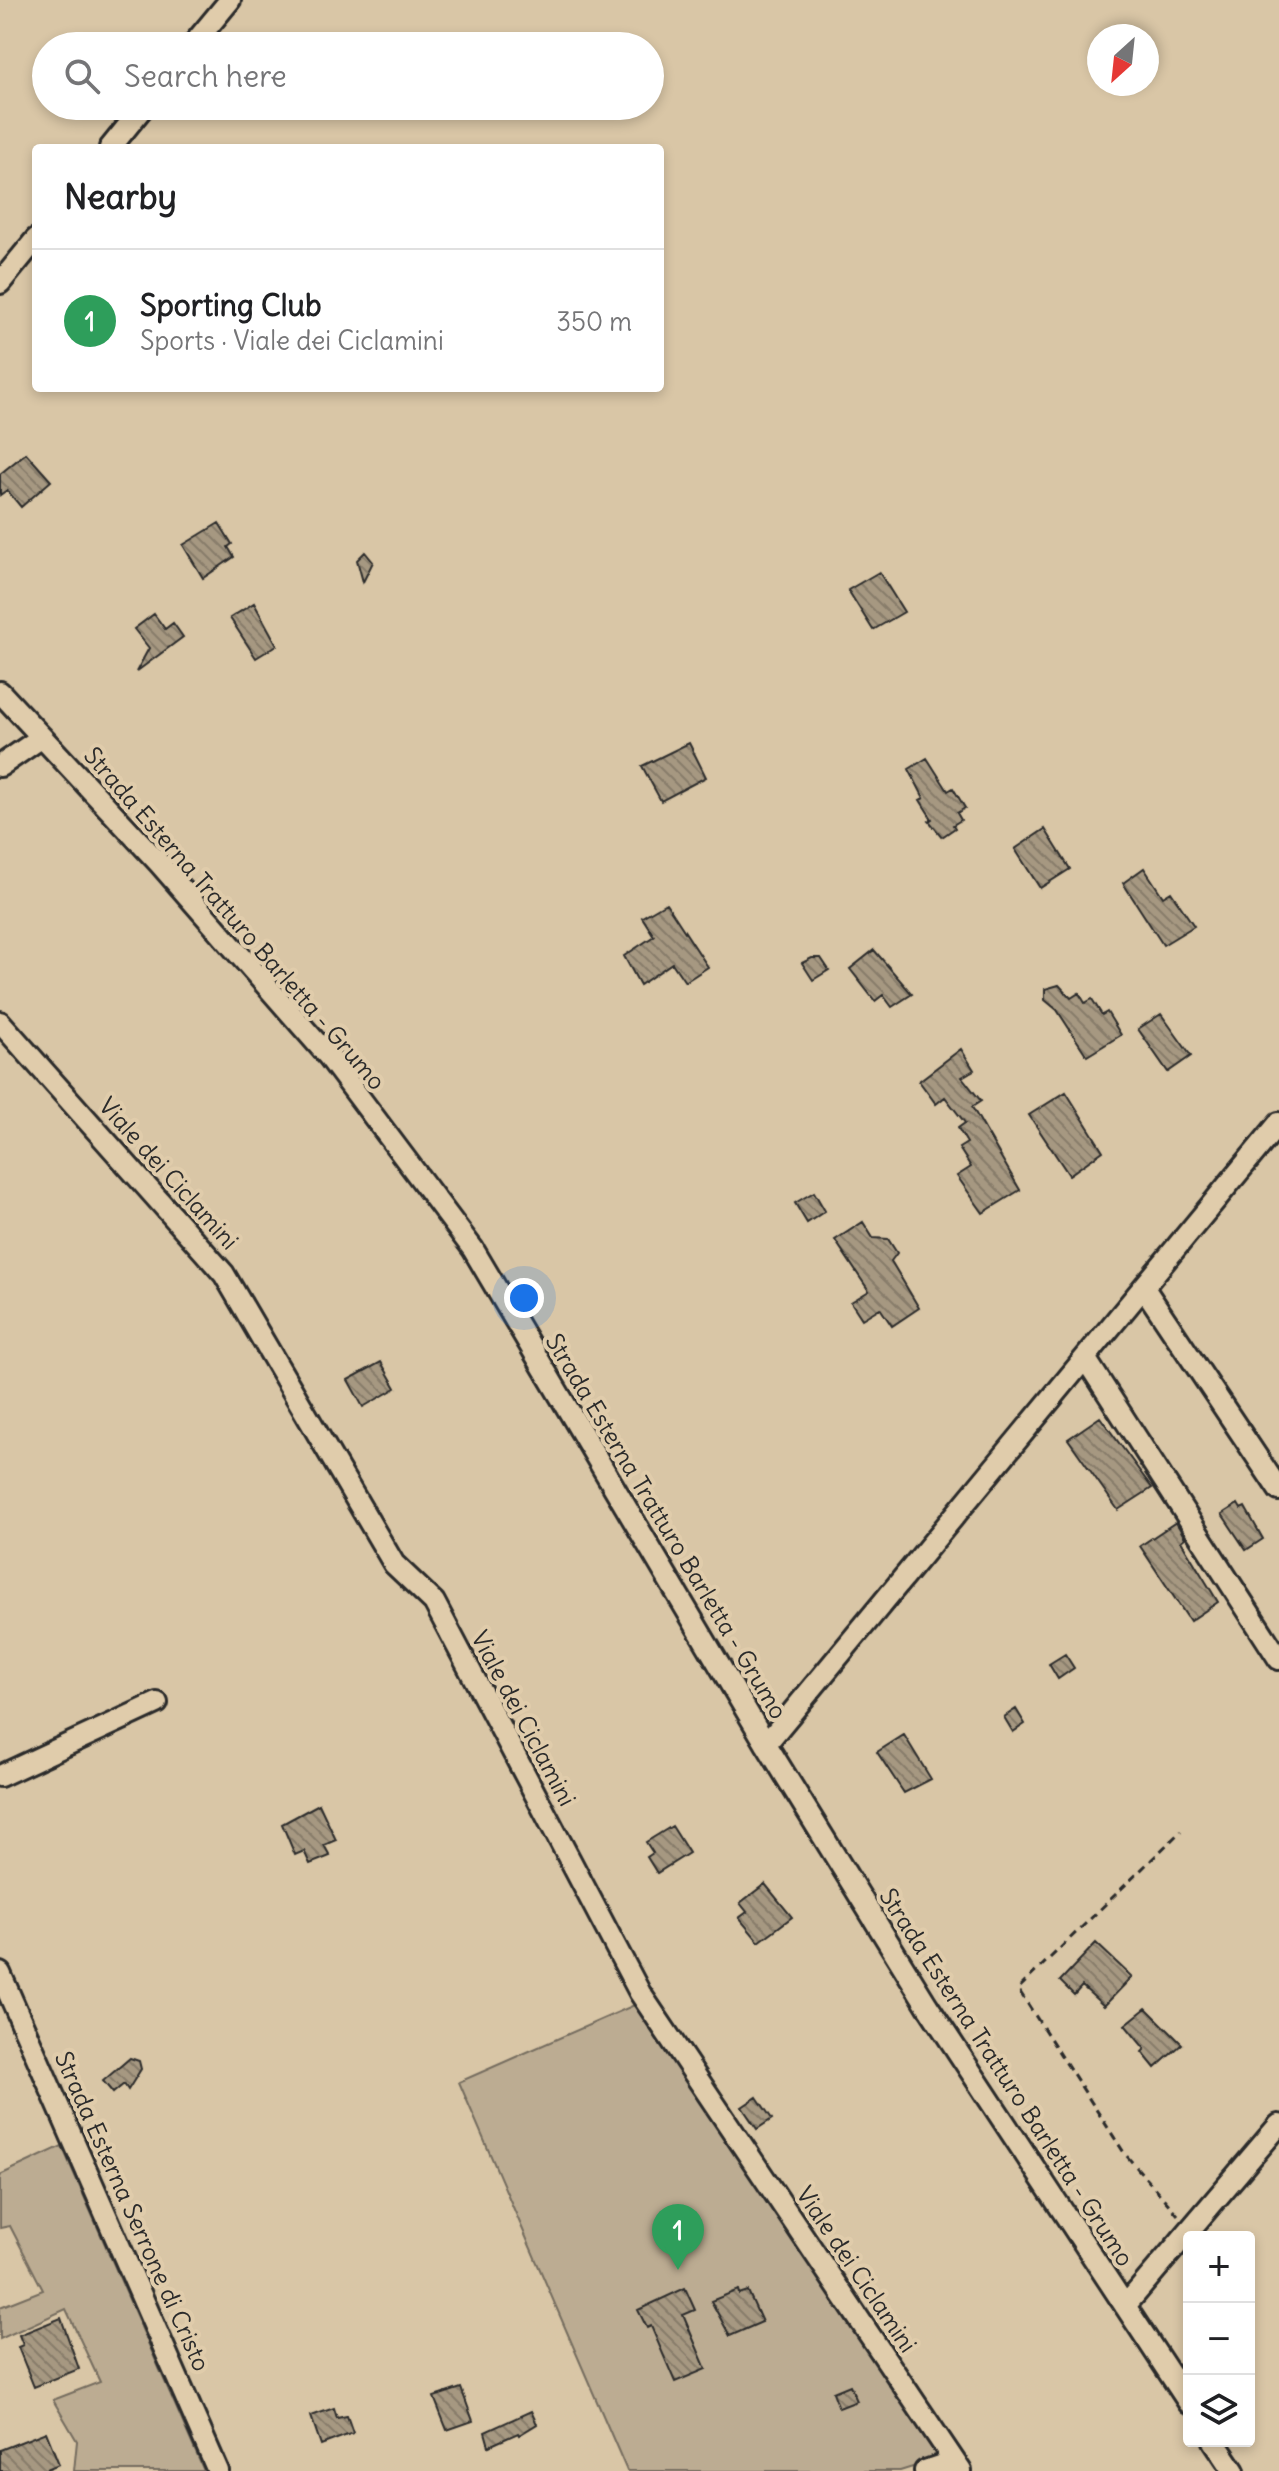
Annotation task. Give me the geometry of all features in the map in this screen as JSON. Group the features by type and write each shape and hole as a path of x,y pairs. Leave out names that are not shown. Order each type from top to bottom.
{"street":[{"path":"204,32 230,0"},
{"path":"113,144 133,120"},
{"path":"0,283 32,244"},
{"name":"Strada Esterna Tratturo Barletta - Grumo","path":"0,692 159,863 329,1057 473,1249 766,1744 927,2005 1183,2394"},
{"path":"0,766 42,737"},
{"name":"Viale dei Ciclamini","path":"0,1022 224,1274 394,1564 434,1602 640,1993 958,2466"},
{"path":"766,1744 1279,1123"},
{"path":"1144,1288 1279,1490"},
{"path":"1085,1358 1279,1659"},
{"path":"0,1776 157,1703"},
{"name":"Strada Esterna Serrone di Cristo","path":"0,1973 218,2471"},
{"path":"1125,2306 1279,2125"},
{"path":"1218,2447 1234,2471"},
{"path":"925,2471 958,2466"}],"path":[{"path":"1181,1831 1018,1989 1125,2154 1190,2230"}],"shaded area":[{"path":"639,2003 942,2458 900,2471 627,2471 459,2082"},
{"path":"62,2146 204,2471 74,2471 77,2441 53,2400 100,2382 66,2309 0,2339 0,2307 43,2290 10,2226 0,2228 0,2175"}],"building":[{"path":"26,453 51,481 21,507 7,490 0,495 0,474"},
{"path":"219,523 232,544 228,547 234,557 203,578 183,545"},
{"path":"365,552 373,562 363,582 357,560"},
{"path":"879,572 904,612 873,630 848,590"},
{"path":"254,603 277,645 256,658 230,618"},
{"path":"154,614 165,629 173,623 183,637 136,672 149,648 134,629"},
{"path":"689,743 706,777 661,801 642,766"},
{"path":"927,758 948,791 953,788 965,808 957,813 961,820 953,825 955,828 942,837 929,821 932,819 920,800 924,798 909,769"},
{"path":"1045,829 1070,869 1040,888 1015,849"},
{"path":"1144,868 1163,897 1171,892 1194,926 1163,945 1123,883"},
{"path":"666,903 708,967 685,982 672,963 640,985 624,956 654,936 642,917"},
{"path":"874,950 912,994 892,1007 883,995 875,1001 850,969"},
{"path":"821,958 829,970 813,980 802,963"},
{"path":"1059,985 1071,998 1079,993 1085,1003 1092,999 1102,1015 1107,1012 1121,1035 1087,1056 1057,1010 1045,1000 1045,989"},
{"path":"1161,1014 1191,1056 1168,1072 1138,1029"},
{"path":"961,1049 974,1070 962,1077 981,1101 972,1107 1020,1190 983,1213 957,1176 971,1167 959,1148 967,1143 958,1128 965,1123 945,1097 936,1104 919,1081"},
{"path":"1066,1092 1103,1151 1069,1175 1029,1115"},
{"path":"814,1192 825,1211 807,1223 795,1203"},
{"path":"863,1222 873,1238 888,1239 897,1253 891,1261 919,1308 892,1326 880,1308 862,1319 851,1302 869,1291 835,1240"},
{"path":"381,1362 396,1388 363,1407 348,1380"},
{"path":"1100,1417 1152,1488 1118,1510 1068,1439"},
{"path":"1238,1504 1241,1509 1245,1507 1263,1539 1246,1550 1222,1514"},
{"path":"1176,1522 1185,1538 1181,1541 1218,1602 1190,1621 1140,1546"},
{"path":"1065,1654 1074,1668 1058,1679 1049,1664"},
{"path":"1016,1709 1025,1724 1013,1732 1004,1717"},
{"path":"904,1735 931,1779 904,1793 877,1752"},
{"path":"319,1804 336,1840 324,1845 330,1856 310,1864 304,1851 295,1855 282,1824"},
{"path":"672,1826 689,1853 657,1873 647,1857 653,1853 646,1842"},
{"path":"765,1884 792,1917 759,1942 739,1918 747,1912 740,1903"},
{"path":"1096,1943 1132,1977 1104,2006 1082,1986 1074,1995 1060,1981"},
{"path":"1146,2008 1182,2044 1155,2068 1142,2052 1145,2049 1125,2025"},
{"path":"130,2058 139,2061 141,2069 128,2090 124,2084 113,2093 103,2081"},
{"path":"757,2097 772,2119 757,2129 742,2107"},
{"path":"685,2288 695,2310 683,2315 706,2369 675,2382 651,2326 647,2328 638,2310"},
{"path":"738,2290 739,2294 748,2291 762,2322 730,2336 711,2301"},
{"path":"61,2318 79,2369 34,2387 18,2347 23,2345 19,2335"},
{"path":"850,2385 857,2401 839,2408 833,2392"},
{"path":"461,2388 473,2421 447,2430 434,2397"},
{"path":"334,2408 337,2418 347,2416 353,2433 321,2445 311,2416"},
{"path":"531,2411 537,2424 519,2435 489,2446 485,2432"},
{"path":"46,2432 59,2464 42,2471 0,2471 0,2450"}],"place":[{"name":"Sporting Club","path":"678,2270"}]}
